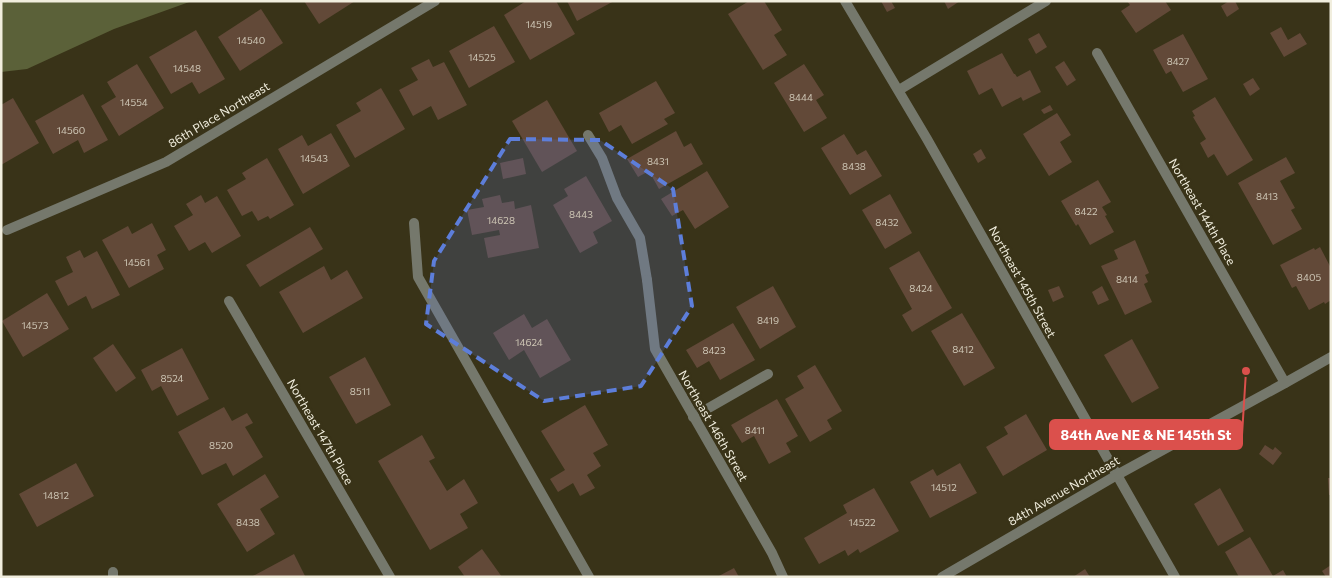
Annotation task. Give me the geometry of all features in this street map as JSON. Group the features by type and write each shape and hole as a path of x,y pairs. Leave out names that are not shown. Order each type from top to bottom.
{"street":[{"name":"86th Place Northeast","path":"7,230 166,162 435,1"},
{"name":"Northeast 145th Street","path":"845,1 899,90 1175,577"},
{"path":"899,90 1046,1"},
{"name":"Northeast 144th Place","path":"1097,53 1285,383"},
{"name":"Northeast 146th Street","path":"588,134 602,158 617,198 640,238 656,349 772,553 783,577"},
{"path":"414,223 418,278 589,577"},
{"name":"Northeast 147th Place","path":"229,301 390,577"},
{"name":"84th Avenue Northeast","path":"942,577 1117,475 1331,357"},
{"path":"693,417 768,374"}],"highlighted area":[{"path":"510,139 600,140 673,189 692,306 641,386 544,401 426,324 434,261"}],"green space":[{"path":"1,1 192,1 114,29 27,69 1,72"}],"building":[{"path":"304,1 355,1 319,24"},
{"path":"526,1 556,1 575,34 530,60 504,15"},
{"path":"567,1 614,1 577,21"},
{"path":"749,1 764,1 782,30 774,35 787,55 763,70 728,14"},
{"path":"881,1 891,1 895,8 887,12"},
{"path":"944,1 960,1 948,9"},
{"path":"1127,1 1165,1 1171,10 1136,33 1121,11 1130,5"},
{"path":"1229,1 1235,1 1239,9 1227,17 1221,6"},
{"path":"261,9 283,43 240,71 218,37"},
{"path":"494,26 515,62 469,88 449,51"},
{"path":"1281,27 1288,40 1300,33 1307,44 1284,57 1270,33"},
{"path":"196,30 225,79 199,94 192,82 171,94 149,57"},
{"path":"1039,33 1047,47 1036,54 1028,39"},
{"path":"1183,34 1208,79 1183,92 1171,71 1166,74 1153,50"},
{"path":"1002,53 1017,77 1030,70 1041,92 1023,101 1021,97 1002,107 992,88 979,95 967,71"},
{"path":"429,59 433,67 444,62 467,105 438,120 431,106 413,116 399,90 418,80 411,68"},
{"path":"1064,61 1076,80 1067,86 1055,67"},
{"path":"137,64 164,108 119,136 101,106 116,97 107,82"},
{"path":"804,64 824,95 816,100 827,118 804,132 774,83"},
{"path":"1253,78 1260,89 1250,96 1243,84"},
{"path":"656,81 675,113 664,119 668,124 632,144 621,125 609,132 599,113"},
{"path":"381,88 405,129 355,158 336,125 361,111 356,103"},
{"path":"83,94 108,140 84,153 78,140 53,154 35,121"},
{"path":"1215,97 1253,160 1227,176 1214,154 1208,158 1200,143 1206,139 1193,117 1195,116 1192,111"},
{"path":"13,98 39,143 1,165 1,105"},
{"path":"547,100 577,151 542,172 512,121"},
{"path":"1050,105 1053,110 1044,114 1041,110"},
{"path":"1057,113 1071,135 1060,142 1072,162 1049,176 1023,134"},
{"path":"676,131 684,147 691,143 703,164 659,189 649,171 638,177 627,159"},
{"path":"331,133 350,166 303,194 278,149 302,135 308,146"},
{"path":"844,134 857,155 866,150 882,176 850,195 821,148"},
{"path":"981,149 986,158 978,163 973,154"},
{"path":"1286,157 1295,173 1280,181 1295,208 1291,210 1302,229 1273,245 1238,183"},
{"path":"267,158 294,205 270,219 268,216 258,221 252,211 242,216 227,190 246,179 242,173"},
{"path":"523,158 526,174 503,179 500,163"},
{"path":"707,171 729,207 695,229 683,210 672,216 661,199"},
{"path":"586,176 612,221 593,232 598,243 580,253 553,205 568,196 564,189"},
{"path":"1098,180 1111,202 1102,207 1114,232 1090,245 1078,224 1076,226 1061,201"},
{"path":"890,194 912,233 885,249 862,210"},
{"path":"201,195 205,203 217,196 241,236 212,253 205,242 189,251 174,226 193,215 186,204"},
{"path":"500,195 502,203 514,201 515,209 531,205 539,248 488,258 484,238 500,235 499,230 472,235 467,210 484,207 482,199"},
{"path":"152,223 166,250 157,255 164,269 129,288 102,240 128,226 132,234"},
{"path":"310,227 323,249 260,287 246,265"},
{"path":"1135,240 1149,273 1145,275 1148,282 1144,284 1152,302 1125,315 1101,266 1118,259 1114,250"},
{"path":"1320,247 1331,268 1331,300 1309,310 1296,286 1292,288 1280,265 1314,248 1315,250"},
{"path":"80,250 84,258 97,251 120,295 92,309 86,296 68,306 55,281 73,272 66,257"},
{"path":"919,251 952,308 912,332 902,315 912,309 889,268"},
{"path":"324,266 331,280 347,270 363,298 303,333 279,292"},
{"path":"773,286 796,327 760,349 736,307"},
{"path":"1059,286 1064,297 1053,302 1048,290"},
{"path":"1102,286 1109,300 1098,305 1092,292"},
{"path":"47,293 69,329 23,357 2,321"},
{"path":"962,313 995,368 964,386 931,331"},
{"path":"524,314 532,328 547,319 571,360 540,378 524,350 509,360 493,333"},
{"path":"733,323 755,360 720,380 709,361 697,368 686,350"},
{"path":"1132,339 1159,388 1132,403 1104,355"},
{"path":"113,344 136,378 116,392 93,358"},
{"path":"182,348 209,399 177,416 161,386 152,391 141,370"},
{"path":"365,357 391,405 356,424 329,377"},
{"path":"815,365 842,411 827,420 832,429 810,442 785,399 804,388 797,376"},
{"path":"777,399 798,436 786,443 791,452 769,464 754,436 742,443 731,425"},
{"path":"585,405 608,445 593,453 601,466 587,475 595,488 580,496 573,483 558,492 550,479 565,470 541,431"},
{"path":"224,407 232,421 247,413 253,423 245,427 263,457 233,476 226,463 202,475 178,432"},
{"path":"1026,414 1047,450 1003,476 986,447 1008,434 1004,427"},
{"path":"422,435 435,458 429,461 447,491 464,479 478,503 460,514 468,528 430,550 378,461"},
{"path":"1265,445 1273,450 1275,447 1282,453 1273,465 1259,454"},
{"path":"76,463 94,496 37,527 19,494"},
{"path":"960,463 977,493 930,518 910,482 933,469 937,476"},
{"path":"265,474 279,497 260,509 275,534 247,552 217,504"},
{"path":"1328,478 1331,478 1331,495 1329,495"},
{"path":"874,488 899,531 860,553 858,549 848,556 845,550 819,564 804,538 847,513 843,505"},
{"path":"1220,488 1244,531 1218,546 1194,504"},
{"path":"1250,537 1273,576 1283,570 1287,577 1239,577 1225,552"},
{"path":"482,549 502,577 465,577 458,567"},
{"path":"294,554 305,576 251,577"},
{"path":"1331,565 1331,575 1326,577 1322,571"},
{"path":"734,568 739,577 717,577"},
{"path":"1085,569 1090,577 1073,577"}],"place":[{"name":"84th Ave NE & NE 145th St","path":"1246,371"}]}
